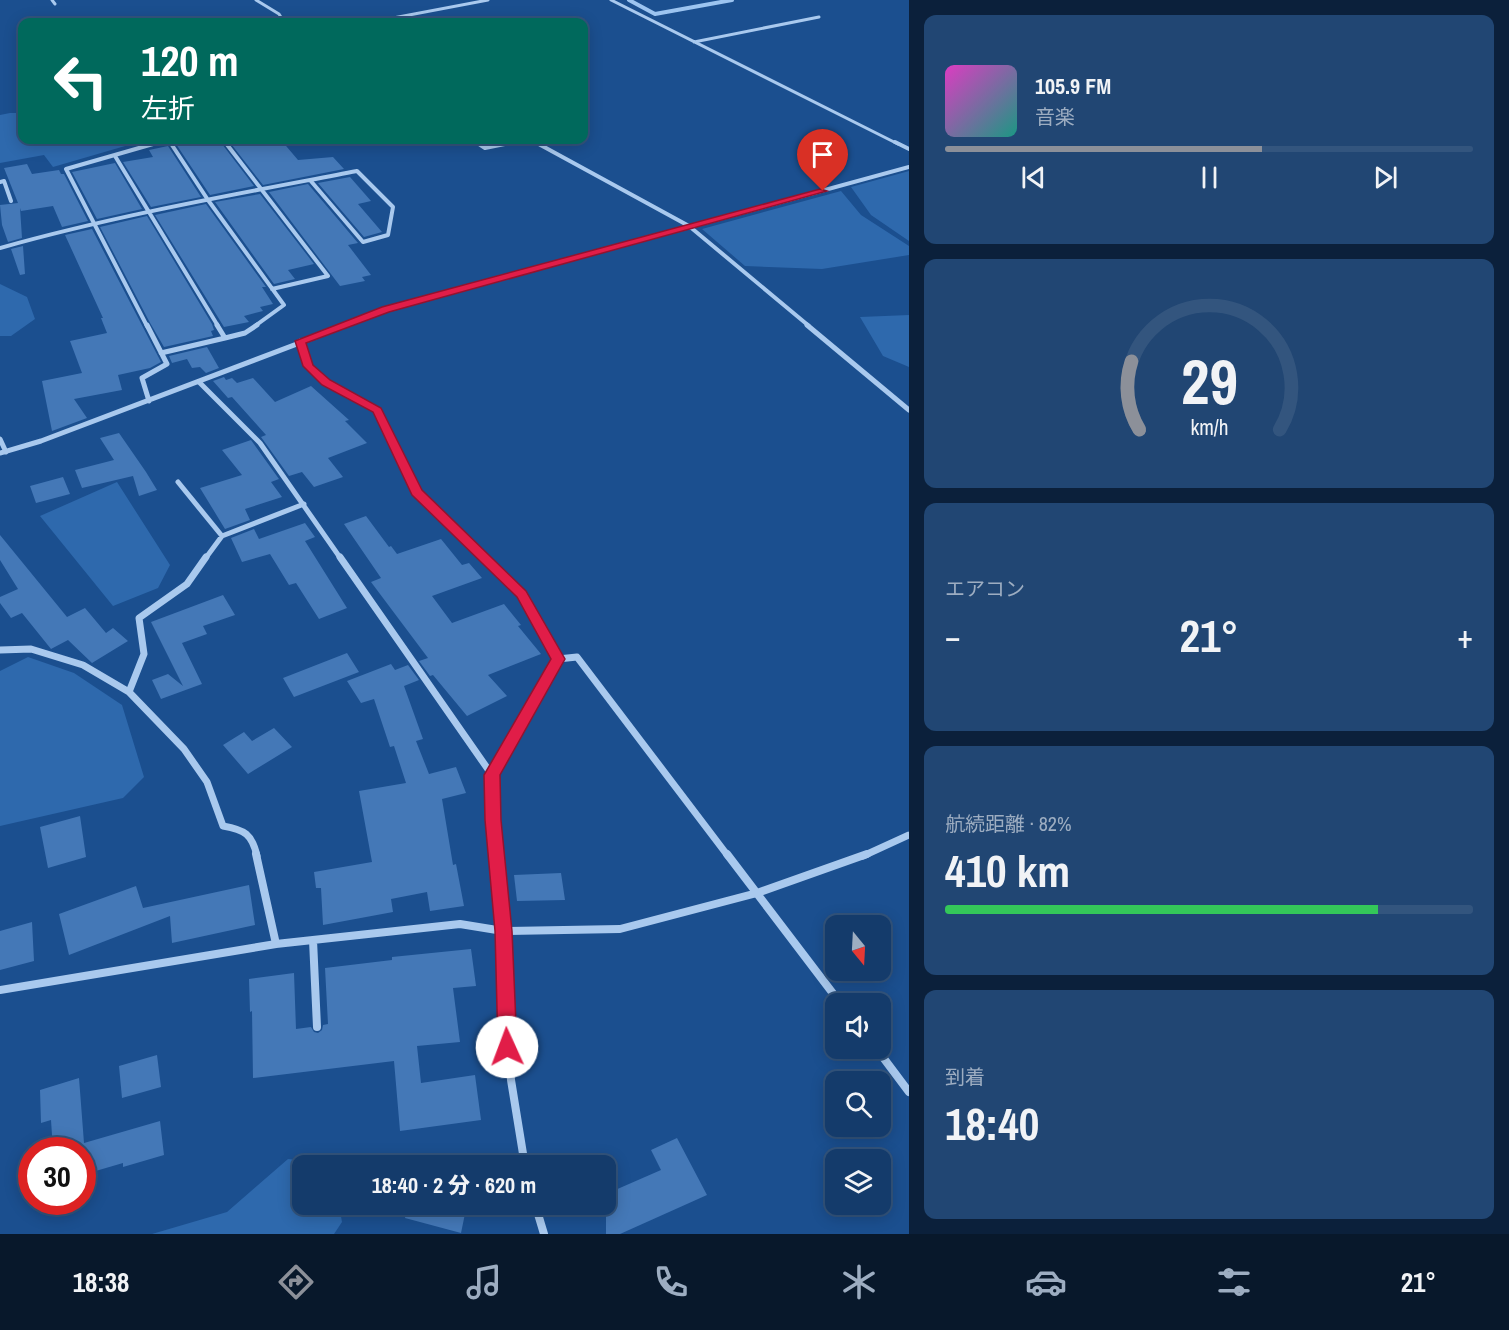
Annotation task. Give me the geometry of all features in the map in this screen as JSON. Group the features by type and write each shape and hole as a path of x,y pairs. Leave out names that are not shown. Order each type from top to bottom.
{"street":[{"path":"52,0 55,4"},
{"path":"256,0 279,14 282,18"},
{"path":"393,18 488,0"},
{"path":"611,0 909,149"},
{"path":"694,42 819,16"},
{"path":"149,144 66,170 167,364 142,378 149,401"},
{"path":"162,353 245,333 284,305 208,200 172,144"},
{"path":"226,144 328,276 272,289"},
{"path":"478,144 485,148 506,144"},
{"path":"538,144 688,226 909,410"},
{"path":"116,156 225,338"},
{"path":"0,439 3,453 149,401 385,310 909,167"},
{"path":"0,248 94,223 208,200 261,190 310,180 357,171 393,207 388,235 363,242 310,180"},
{"path":"0,182 4,181 11,201"},
{"path":"300,341 309,366 326,383 377,410 417,492 522,594 558,659"},
{"path":"199,382 260,442 492,775"},
{"path":"178,482 222,536"},
{"path":"129,692 144,654 139,618 187,584 222,536 304,504"},
{"path":"0,650 31,649 83,665 129,692 184,749 207,782 223,826 239,829 253,840 276,944"},
{"path":"558,659 577,657 833,993"},
{"path":"522,1155 516,1129 507,1047 503,931 493,820 492,775 558,659"},
{"path":"0,990 276,944 460,924 503,931 620,930 757,893 877,851 909,835"},
{"path":"312,940 317,1027"},
{"path":"884,1059 909,1092"},
{"path":"538,1215 544,1234"}],"shaded area":[{"path":"18,113 18,144 132,144 53,167 44,155 0,163 0,115"},
{"path":"909,171 909,241 871,215 851,187"},
{"path":"841,191 861,215 909,246 909,255 822,269 745,266 702,229"},
{"path":"0,284 27,297 35,319 11,336 0,336"},
{"path":"909,315 909,367 883,356 860,317"},
{"path":"117,482 170,565 158,588 113,606 40,516"},
{"path":"28,657 74,673 122,705 144,777 123,798 0,826 0,671"},
{"path":"288,1159 292,1159 292,1215 341,1215 342,1222 334,1234 152,1234 227,1212"}],"building":[{"path":"176,144 222,144 254,186 210,195"},
{"path":"231,144 284,144 298,160 333,157 344,169 263,185"},
{"path":"168,146 201,197 151,207 123,162 153,157 149,150"},
{"path":"115,163 142,209 97,219 72,172"},
{"path":"27,164 32,174 59,170 61,174 64,174 88,221 62,227 53,206 21,211 20,208 22,238 8,242 2,225 0,205 18,203 4,168"},
{"path":"350,177 371,201 358,204 382,232 364,237 318,183"},
{"path":"308,184 358,243 348,245 371,275 362,277 365,281 340,286 269,192"},
{"path":"260,194 314,264 288,270 295,279 274,284 215,202"},
{"path":"206,204 266,287 262,287 273,304 260,307 263,311 244,316 249,322 224,327 155,215"},
{"path":"147,216 212,324 213,336 164,347 149,321 100,227"},
{"path":"92,229 161,362 150,368 118,375 122,390 74,399 87,418 52,431 42,381 82,373 70,341 107,333 101,318 103,318 65,235"},
{"path":"23,246 25,274 20,275 11,249"},
{"path":"207,347 219,368 206,373 200,367 192,368 187,359 172,363 169,356"},
{"path":"224,377 226,380 232,378 237,383 253,378 275,402 311,386 349,420 345,421 367,443 328,458 343,477 314,487 302,472 289,476 261,437 266,435 232,397 228,398 213,381"},
{"path":"119,433 157,490 139,496 133,476 82,488 75,470 114,460 100,438"},
{"path":"251,440 279,479 271,482 282,497 245,509 250,520 225,529 200,488 242,475 222,450"},
{"path":"63,477 70,494 36,503 30,486"},
{"path":"366,516 397,554 441,539 462,565 469,563 482,578 432,596 452,623 504,604 521,625 518,626 541,654 488,675 507,696 467,716 433,675 430,676 419,661 428,658 371,582 381,578 344,524"},
{"path":"305,523 315,537 305,541 347,608 319,619 296,583 289,585 270,554 242,562 231,538 254,529 259,539"},
{"path":"0,535 67,617 85,608 106,633 113,628 128,641 92,663 68,640 51,649 22,613 11,618 0,603 0,597 18,589 0,560"},
{"path":"223,595 235,615 203,626 207,634 182,643 202,684 161,699 152,680 168,674 183,686 151,622"},
{"path":"347,653 359,672 294,697 283,678"},
{"path":"391,664 395,670 408,665 419,680 404,686 423,739 416,741 429,774 456,767 466,793 442,799 453,865 456,864 464,906 430,911 427,892 391,899 393,912 323,925 321,888 316,888 314,872 372,862 359,791 406,783 394,746 390,747 374,699 361,703 347,681"},
{"path":"274,728 292,747 248,774 223,745 244,732 252,741"},
{"path":"80,816 86,857 48,868 40,827"},
{"path":"561,873 565,900 517,901 514,875"},
{"path":"249,885 255,925 172,943 170,916 69,955 59,914 136,886 143,908"},
{"path":"32,922 34,961 0,970 0,931"},
{"path":"471,949 476,986 453,988 460,1042 417,1046 421,1083 475,1075 481,1120 400,1131 394,1061 253,1078 249,979 294,973 296,1029 311,1027 314,1032 318,1033 322,1030 323,1025 328,1024 325,968 392,960 392,957"},
{"path":"157,1055 161,1087 122,1098 119,1066"},
{"path":"79,1078 84,1137 52,1137 51,1120 41,1123 40,1090"},
{"path":"160,1121 164,1155 123,1167 123,1163 96,1171 96,1140"},
{"path":"677,1138 707,1195 620,1234 606,1234 606,1215 616,1215 616,1190 661,1170 651,1150"},
{"path":"406,1215 465,1215 461,1233 405,1218"}],"waterway":[{"path":"629,0 655,14 732,0"}],"route":[{"path":"507,1047 503,931 493,820 492,775 558,659 522,594 417,492 377,410 326,383 309,366 300,341 385,310 823,191"}]}
